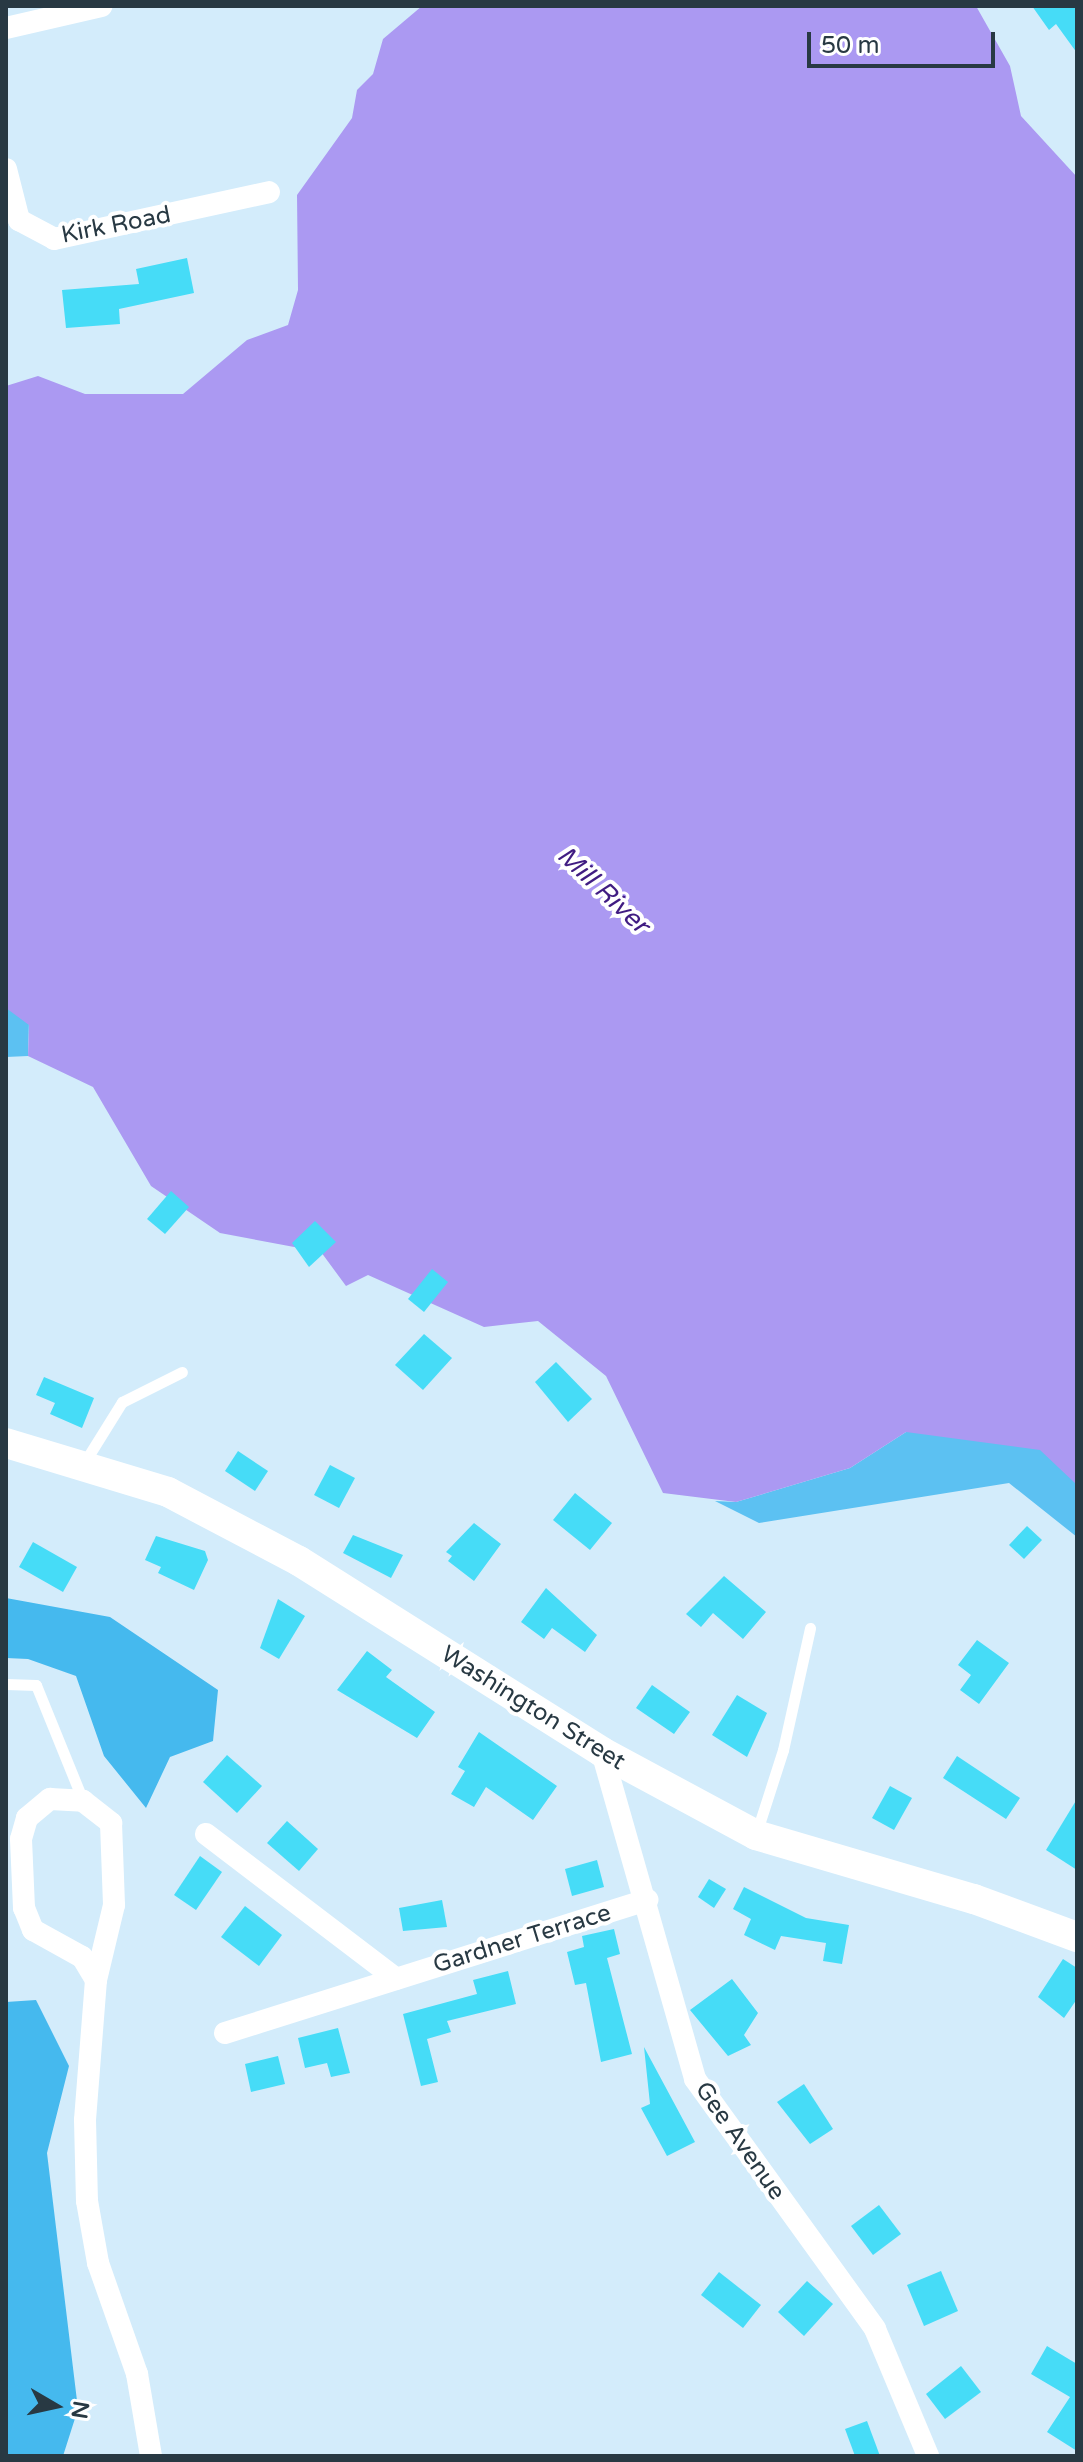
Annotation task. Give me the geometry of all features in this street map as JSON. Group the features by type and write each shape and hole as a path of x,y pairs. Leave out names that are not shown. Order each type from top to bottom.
{"main road":[{"name":"Washington Street","path":"6,1443 84,1464 168,1492 299,1561 602,1752 756,1835 1077,1937"}],"street":[{"path":"6,28 101,6"},
{"name":"Kirk Road","path":"6,169 19,220 54,239 269,192"},
{"name":"Gee Avenue","path":"602,1752 648,1900 662,1973 695,2079 875,2329 928,2456"},
{"path":"96,1980 82,1957 33,1930 20,1873 27,1818 50,1799 83,1801 111,1823 114,1905 96,1980 85,2120 87,2201 98,2263 137,2374 151,2456"},
{"path":"206,1834 396,1979"},
{"name":"Gardner Terrace","path":"225,2033 648,1900"}],"lane":[{"path":"84,1464 122,1402 182,1372"},
{"path":"756,1835 783,1750 810,1628"},
{"path":"6,1684 36,1685 83,1801"}],"shaded area":[{"path":"6,980 29,1021 28,1056 6,1057"},
{"path":"1002,1413 1077,1476 1077,1537 1009,1483 759,1523 715,1501 736,1502 850,1468 920,1423"},
{"path":"6,1598 110,1617 218,1690 213,1741 170,1757 146,1808 104,1756 76,1676 28,1659 6,1658"},
{"path":"36,2000 69,2066 47,2153 78,2409 63,2456 6,2456 6,2002"}],"water":[{"name":"Mill River","path":"422,6 976,6 1010,66 1021,116 1077,177 1077,1485 1040,1450 906,1432 850,1468 736,1502 663,1493 606,1376 538,1321 484,1327 368,1275 346,1286 321,1252 220,1233 151,1186 93,1087 28,1056 29,1025 6,1008 6,386 38,376 85,394 183,394 247,340 288,325 298,290 297,195 352,118 357,90 373,74 383,39"}],"building":[{"path":"1032,6 1077,6 1077,53 1056,24 1049,30"},
{"path":"187,258 194,293 119,309 120,324 66,328 62,290 139,284 136,269"},
{"path":"171,1191 189,1207 165,1234 147,1219"},
{"path":"315,1221 336,1242 309,1267 292,1243"},
{"path":"432,1269 448,1282 424,1312 408,1299"},
{"path":"424,1334 452,1358 423,1390 395,1365"},
{"path":"556,1362 592,1399 568,1422 535,1382"},
{"path":"44,1377 94,1398 82,1428 50,1414 55,1403 36,1395"},
{"path":"238,1451 268,1471 255,1491 225,1471"},
{"path":"330,1465 355,1478 339,1508 314,1495"},
{"path":"575,1493 612,1523 590,1550 553,1520"},
{"path":"474,1523 501,1544 474,1581 448,1561 452,1556 446,1552"},
{"path":"1027,1526 1042,1540 1024,1559 1009,1545"},
{"path":"353,1535 403,1555 391,1578 343,1553"},
{"path":"156,1536 205,1551 208,1560 194,1590 158,1573 161,1567 145,1560"},
{"path":"33,1542 77,1567 63,1592 19,1567"},
{"path":"724,1576 766,1612 743,1639 713,1613 701,1627 686,1614"},
{"path":"546,1588 597,1635 585,1652 552,1628 544,1639 521,1622"},
{"path":"278,1599 305,1616 279,1659 260,1648"},
{"path":"977,1640 1009,1663 979,1704 960,1690 971,1675 958,1665"},
{"path":"367,1651 392,1670 386,1677 435,1712 417,1738 337,1690"},
{"path":"652,1685 690,1712 674,1734 636,1708"},
{"path":"737,1695 767,1713 747,1757 712,1735"},
{"path":"479,1732 557,1786 533,1820 486,1787 474,1807 451,1794 465,1771 458,1767"},
{"path":"227,1755 262,1786 237,1813 203,1782"},
{"path":"957,1756 1020,1798 1006,1819 943,1778"},
{"path":"890,1786 912,1798 894,1830 872,1818"},
{"path":"1077,1799 1077,1870 1046,1850"},
{"path":"287,1821 318,1849 299,1871 267,1843"},
{"path":"200,1856 222,1872 196,1910 174,1895"},
{"path":"597,1860 604,1887 572,1896 565,1869"},
{"path":"709,1879 726,1889 714,1908 698,1897"},
{"path":"744,1887 806,1918 849,1925 842,1964 823,1961 826,1943 781,1936 775,1950 744,1935 751,1919 733,1909"},
{"path":"442,1900 447,1927 403,1931 399,1908"},
{"path":"245,1906 282,1935 259,1966 221,1937"},
{"path":"614,1929 620,1954 607,1958 632,2054 601,2062 586,1983 575,1985 567,1952 584,1947 582,1936"},
{"path":"1063,1959 1077,1968 1077,1999 1064,2018 1038,1997"},
{"path":"508,1971 516,2004 447,2021 451,2032 427,2039 438,2082 421,2086 403,2014 477,1994 473,1980"},
{"path":"732,1979 758,2013 744,2035 751,2045 728,2056 690,2010"},
{"path":"338,2028 350,2073 331,2077 327,2063 305,2068 298,2038"},
{"path":"644,2047 695,2142 667,2156 641,2108 650,2104"},
{"path":"278,2056 285,2084 251,2092 245,2064"},
{"path":"804,2084 833,2129 810,2144 777,2102"},
{"path":"879,2205 901,2234 873,2255 851,2226"},
{"path":"941,2271 958,2311 924,2326 907,2285"},
{"path":"719,2272 761,2305 743,2328 701,2295"},
{"path":"807,2281 833,2304 804,2336 778,2312"},
{"path":"1047,2346 1077,2364 1077,2451 1047,2432 1070,2397 1031,2374"},
{"path":"961,2366 981,2392 945,2419 926,2394"},
{"path":"867,2421 880,2456 855,2456 845,2429"}]}
